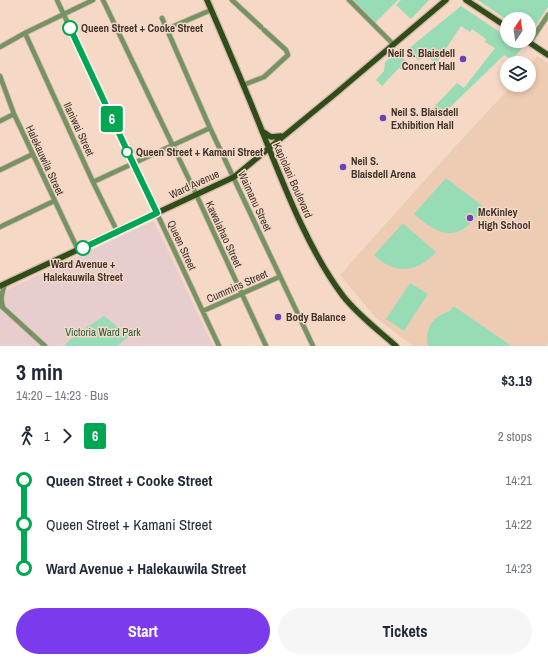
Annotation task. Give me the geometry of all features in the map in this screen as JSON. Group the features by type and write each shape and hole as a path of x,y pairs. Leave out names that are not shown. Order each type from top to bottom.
{"main road":[{"name":"Kapiolani Boulevard","path":"207,0 268,148 316,253 330,277 350,304 396,346"},
{"path":"466,0 500,22"},
{"name":"Ward Avenue","path":"3,285 234,177 335,94 443,1"},
{"path":"536,47 548,55"},
{"path":"262,131 268,136 273,137 279,137 288,132"}],"street":[{"name":"Queen Street","path":"57,0 218,346"},
{"path":"0,47 25,33 93,0"},
{"name":"Kawaiahao Street","path":"103,0 196,194 266,346"},
{"path":"232,0 286,50 288,55 264,76 243,85"},
{"path":"349,0 393,44"},
{"path":"167,29 211,10"},
{"path":"536,32 548,15"},
{"name":"Waimanu Street","path":"162,18 210,128 279,277 313,346"},
{"name":"Ilaniwai Street","path":"25,33 117,231"},
{"name":"Halekauwila Street","path":"0,76 14,114 78,250"},
{"path":"0,91 5,88"},
{"path":"0,121 14,114"},
{"path":"93,182 210,128"},
{"path":"0,170 33,154"},
{"path":"0,226 54,201"},
{"name":"Cummins Street","path":"203,312 241,293 279,277"},
{"path":"3,285 1,295 2,307 45,346"}],"shaded area":[{"name":"McKinley High School","path":"537,56 548,63 548,343 546,346 413,346 376,318 340,275 506,92 536,92"},
{"path":"154,221 213,346 0,346 0,293"}],"green space":[{"path":"353,0 398,0 375,23"},
{"path":"401,0 429,0 411,19 396,5"},
{"path":"478,0 548,0 548,7 536,25 536,12 500,12 500,15"},
{"path":"461,6 500,32 500,48 522,48 515,56 500,56 500,59 439,118 431,110 457,83 464,88 495,48 485,42 486,39 472,29 470,32 461,26 436,64 425,54 419,61 407,50"},
{"path":"396,53 409,63 402,70 399,68 382,86 376,80 384,71 385,62"},
{"path":"446,178 484,207 468,226 460,231 452,233 434,229 414,214"},
{"path":"402,224 436,252 422,264 406,269 390,266 374,255"},
{"path":"410,283 428,294 404,331 386,319"},
{"path":"454,306 512,346 428,346 427,337 431,324"},
{"name":"Victoria Ward Park","path":"104,316 129,336 117,346 64,346 76,334"}],"bus line":[{"name":"6","path":"70,28 157,213 83,248"}],"place":[{"name":"Queen Street + Cooke Street","path":"70,28"},
{"name":"Neil S. Blaisdell Concert Hall","path":"463,59"},
{"name":"Neil S. Blaisdell Exhibition Hall","path":"383,118"},
{"name":"Queen Street + Kamani Street","path":"127,152"},
{"name":"Neil S. Blaisdell Arena","path":"343,167"},
{"name":"McKinley High School","path":"470,218"},
{"name":"Ward Avenue + Halekauwila Street","path":"83,248"},
{"name":"Body Balance","path":"278,317"}]}
